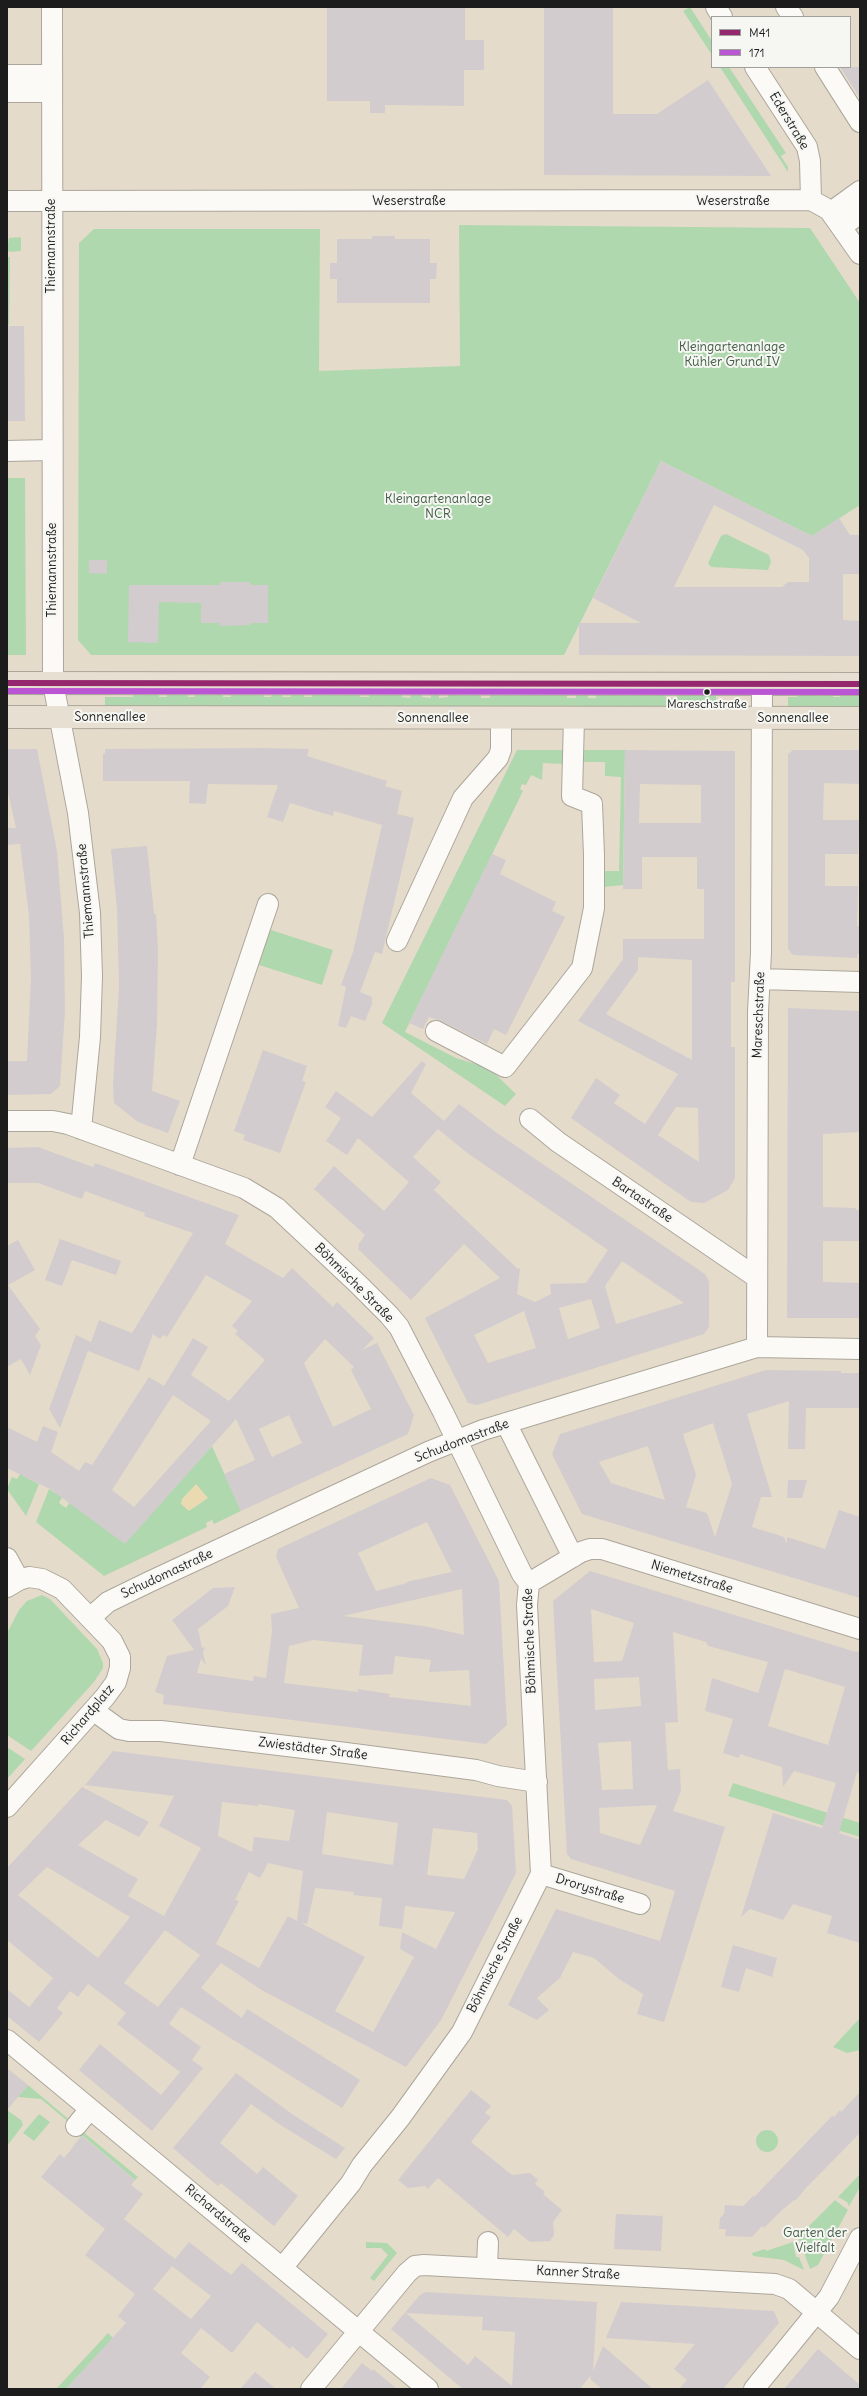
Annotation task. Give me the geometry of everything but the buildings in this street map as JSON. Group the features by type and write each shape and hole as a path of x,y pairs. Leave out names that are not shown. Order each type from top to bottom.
{"main road":[{"path":"7,683 860,684"},
{"name":"Sonnenallee","path":"7,717 860,718"}],"street":[{"name":"Thiemannstraße","path":"52,7 51,450 53,683 58,717 78,813 90,913 92,976 90,1037 82,1128"},
{"path":"716,7 721,16"},
{"path":"786,7 792,16"},
{"name":"Ederstraße","path":"756,68 807,147 810,161 811,200"},
{"path":"826,68 860,122"},
{"path":"7,75 52,83"},
{"path":"7,92 52,83"},
{"path":"836,219 860,191"},
{"path":"811,200 822,205 836,219 860,254"},
{"name":"Weserstraße","path":"7,201 811,200"},
{"path":"836,219 860,214"},
{"path":"7,451 51,450"},
{"name":"Mareschstraße","path":"757,1347 756,1277 758,1002 760,979 762,684"},
{"path":"397,941 463,798 498,758 501,750 501,718"},
{"path":"436,1031 505,1067 582,968 594,908 594,855 592,804 572,796 574,718"},
{"path":"180,1165 268,904"},
{"path":"760,979 860,982"},
{"name":"Bartastraße","path":"530,1119 558,1142 756,1277"},
{"name":"Böhmische Straße","path":"7,1121 53,1121 82,1128 244,1188 268,1201 389,1315 399,1327 522,1574 529,1583 527,1605 541,1874 462,2032 400,2118 362,2165 351,2183 282,2268"},
{"name":"Schudomastraße","path":"90,1618 113,1599 416,1458 456,1441 506,1423 757,1347 860,1349"},
{"path":"506,1423 573,1557"},
{"name":"Niemetzstraße","path":"529,1583 573,1557 590,1549 602,1549 860,1629"},
{"path":"7,1558 13,1583"},
{"name":"Richardplatz","path":"7,1807 94,1711 116,1682 120,1662 112,1641 62,1589 52,1583 29,1577 13,1583"},
{"name":"Zwiestädter Straße","path":"94,1711 119,1729 161,1731 354,1754 476,1770 498,1776 537,1782"},
{"name":"Drorystraße","path":"541,1874 640,1904"},
{"name":"Richardstraße","path":"7,2040 428,2389"},
{"path":"76,2126 90,2109"},
{"path":"754,2389 818,2313 829,2297 860,2238"},
{"path":"487,2268 488,2242"},
{"name":"Kanner Straße","path":"359,2331 415,2266 424,2264 775,2284 789,2289 860,2349"},
{"path":"311,2389 359,2331"}],"green space":[{"path":"690,7 711,39 711,53 683,11"},
{"path":"721,68 730,68 786,153 781,156 788,167 788,172"},
{"path":"459,225 810,228 860,303 860,505 812,536 661,461 564,655 91,655 78,640 79,243 94,229 320,229 319,371 460,366"},
{"path":"21,237 21,251 9,252 7,249 9,238"},
{"path":"7,257 10,257 9,325 7,325"},
{"path":"7,478 25,478 26,655 7,655"},
{"path":"726,534 769,555 771,562 768,570 711,567 708,563 721,536"},
{"path":"133,693 159,693 159,697 167,697 167,693 187,693 188,697 195,697 195,693 223,693 223,697 231,697 231,693 263,693 264,697 271,697 272,693 282,693 282,697 291,697 291,693 303,693 304,697 312,697 312,693 360,693 360,697 369,697 369,693 402,693 402,697 410,698 411,693 422,694 422,697 431,698 431,693 439,693 439,698 448,697 448,693 481,693 481,698 490,698 490,694 567,694 567,698 576,698 576,694 588,694 588,698 596,698 597,694 665,694 666,698 677,698 678,694 716,694 716,707 105,707 105,697 133,697"},
{"path":"860,693 860,708 788,707 788,697 797,697 797,694 833,694 833,697 840,697 841,694"},
{"path":"517,750 564,750 564,764 543,763 542,780 531,775 526,785 522,784 520,789 523,791 405,1032 456,1058 489,1068 516,1094 505,1106 382,1023"},
{"path":"584,750 625,750 623,885 604,887 604,871 619,871 621,777 605,776 605,762 584,762"},
{"path":"268,929 333,950 322,985 256,964"},
{"path":"212,1446 241,1511 214,1524 212,1520 206,1523 207,1527 104,1576 36,1522 49,1489 62,1497 59,1503 66,1508 70,1502 125,1543"},
{"path":"20,1474 39,1484 26,1516 7,1489 12,1477 17,1479"},
{"path":"42,1595 50,1599 97,1649 103,1663 103,1668 94,1682 31,1751 7,1735 7,1633 19,1610 27,1601"},
{"path":"7,1747 25,1759 7,1779"},
{"path":"733,1783 860,1823 860,1837 728,1796"},
{"path":"860,2018 860,2050 847,2053 833,2047"},
{"path":"28,2085 72,2122 71,2124 41,2099 18,2097"},
{"path":"7,2110 21,2120 23,2125 7,2146"},
{"path":"39,2114 50,2122 34,2141 23,2133"},
{"path":"767,2130 775,2133 778,2141 775,2149 767,2152 759,2149 756,2141 759,2133"},
{"path":"82,2131 138,2177 135,2180 83,2136 71,2148 81,2137 79,2135"},
{"path":"860,2174 860,2187 849,2206 847,2202 838,2197"},
{"name":"Garten der Vielfalt","path":"835,2200 848,2210 818,2265 810,2269 798,2237"},
{"path":"366,2242 387,2243 397,2253 374,2281 370,2278 388,2255 381,2248 366,2248"},
{"path":"793,2242 796,2257 799,2257 804,2270 784,2260 753,2256 752,2253 765,2249 766,2251"},
{"path":"108,2333 113,2338 66,2389 57,2388"}],"sand":[{"path":"196,1484 208,1498 189,1511 181,1504 182,1499"}],"transit line":[{"name":"M41","path":"7,683 860,684"},
{"name":"171","path":"7,691 860,692"}],"place":[{"name":"Mareschstraße","path":"707,692"}],"park label":[{"name":"Kleingartenanlage Kühler Grund IV","path":"732,354"},
{"name":"Kleingartenanlage NCR","path":"438,506"}]}
